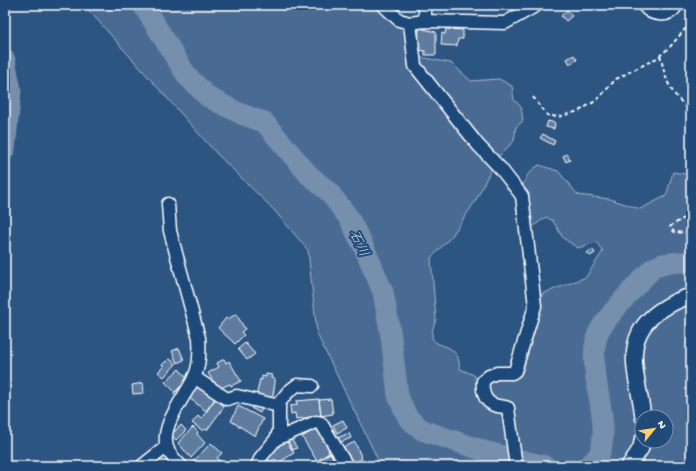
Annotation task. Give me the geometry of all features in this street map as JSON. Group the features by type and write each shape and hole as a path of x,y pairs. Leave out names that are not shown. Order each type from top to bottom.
{"main road":[{"path":"642,409 633,355 634,342 653,316 668,305 682,298 691,296"},
{"path":"629,466 640,449"}],"street":[{"path":"384,5 399,20 410,23 425,21 505,24 537,5"},
{"path":"425,5 425,21"},
{"path":"643,5 652,13 662,15 670,12 677,5"},
{"path":"410,23 415,66 478,146 501,168 522,196 535,306 515,371 489,376 483,382 482,390 492,405 504,406 508,408 516,466"},
{"path":"168,204 170,231 199,338 200,357 194,377 176,407 166,434 166,447 169,453 181,466"},
{"path":"194,377 227,399 237,396 279,406"},
{"path":"257,466 261,458 276,439 279,431 279,406 288,392 297,385 312,386"},
{"path":"276,439 316,422 321,423 347,466"},
{"path":"142,466 166,447"}],"path":[{"path":"533,97 548,114 558,117 579,111 597,100 616,79 660,55 684,32 691,22"},
{"path":"660,55 666,81 675,96 691,110"},
{"path":"691,214 670,227 674,232 691,233"}],"shaded area":[{"path":"84,5 359,5 363,8 377,8 398,26 406,28 409,55 451,63 471,81 499,79 512,86 514,100 521,107 523,121 516,127 514,141 496,159 476,200 452,236 431,258 436,320 432,336 437,343 451,350 457,355 460,369 474,375 478,384 522,373 534,333 542,294 586,277 603,251 596,242 578,248 563,238 553,221 546,217 531,228 524,201 523,186 526,178 531,172 539,165 558,171 578,195 610,199 640,209 666,196 673,172 691,175 691,466 381,466 317,334 308,250 274,210 217,154"}],"building":[{"path":"567,10 572,16 566,21 561,16"},
{"path":"419,28 436,32 436,55 425,55 425,51 418,50"},
{"path":"446,29 463,30 463,39 458,39 457,46 441,45 442,33 445,34"},
{"path":"574,55 577,60 570,64 567,59"},
{"path":"548,121 555,123 554,129 546,127"},
{"path":"543,134 555,141 553,145 540,138"},
{"path":"567,154 570,160 566,162 563,156"},
{"path":"592,249 595,253 590,256 587,253"},
{"path":"236,314 245,329 241,332 244,335 235,344 218,328 226,318 228,319"},
{"path":"245,343 255,354 247,360 238,349"},
{"path":"179,348 184,360 177,363 172,351"},
{"path":"170,359 176,364 164,377 158,372 164,366 162,365"},
{"path":"224,359 226,363 229,361 241,381 231,386 230,384 218,389 208,373 219,367 217,363"},
{"path":"179,369 188,379 175,392 165,382"},
{"path":"266,374 272,375 271,378 275,379 272,401 256,397 260,379 262,380 262,376 266,377"},
{"path":"143,383 144,393 133,394 132,385"},
{"path":"198,384 216,397 206,411 188,397"},
{"path":"183,385 186,389 177,398 173,394"},
{"path":"217,397 226,404 207,430 205,429 203,431 192,423 198,416 201,419"},
{"path":"319,399 321,416 296,419 295,413 291,414 290,406 297,405 296,401"},
{"path":"331,399 333,414 321,416 319,400"},
{"path":"254,403 262,408 260,413 251,408"},
{"path":"238,406 263,419 255,436 231,421"},
{"path":"343,420 347,428 337,433 333,425"},
{"path":"181,425 186,430 176,440 171,435"},
{"path":"320,426 330,448 328,450 329,453 317,461 302,437"},
{"path":"193,427 205,443 191,458 178,443"},
{"path":"349,433 351,438 339,443 337,438"},
{"path":"289,436 297,448 293,450 286,438"},
{"path":"285,439 294,453 278,463 275,459 270,462 266,456"},
{"path":"355,442 362,459 349,465 342,448"},
{"path":"211,443 222,453 217,458 222,463 219,466 195,466 192,463"},
{"path":"330,453 335,461 327,466 317,466 315,463"},
{"path":"369,461 371,466 357,466"}],"waterway":[{"name":"石川","path":"143,5 187,76 208,97 241,114 264,122 309,175 329,192 349,218 366,252 383,292 391,336 398,396 408,418 422,430 487,452 545,466"},
{"name":"石川","path":"5,60 11,90 5,149"},
{"name":"石川","path":"587,466 597,457 602,445 602,419 594,363 597,336 600,330 605,321 622,301 653,268 662,264 691,261"}]}
